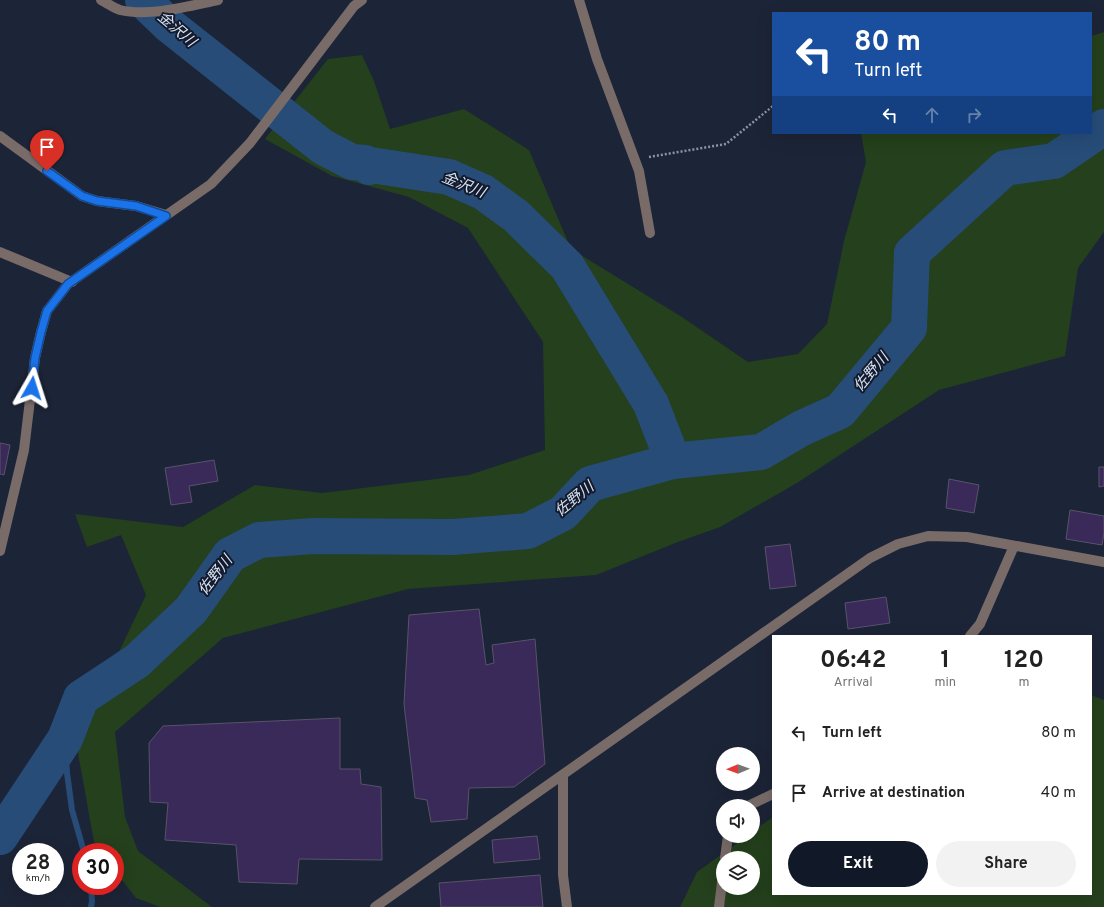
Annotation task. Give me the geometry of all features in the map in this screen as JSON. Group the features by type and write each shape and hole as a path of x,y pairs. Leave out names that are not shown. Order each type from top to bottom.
{"street":[{"path":"101,0 119,10 137,12 168,10 218,0"},
{"path":"0,551 24,450 35,358 47,311 68,284 211,184 250,143 354,6 362,0"},
{"path":"580,0 597,59 639,171 650,233"},
{"path":"0,136 82,196 97,201 136,206 166,216"},
{"path":"0,252 72,282"},
{"path":"375,907 870,558 898,544 928,536 967,537 1104,562"},
{"path":"971,635 980,624 1014,546"},
{"path":"563,775 564,875 567,907"},
{"path":"760,800 772,794"},
{"path":"719,907 720,895"}],"path":[{"path":"635,160 726,144 772,107"}],"green space":[{"path":"1104,32 1104,232 1078,268 1065,356 939,390 797,483 720,527 596,575 408,589 223,638 115,732 125,817 138,851 212,907 160,907 136,898 124,883 124,843 94,842 76,742 146,595 121,535 87,547 75,514 183,527 255,485 322,493 469,475 545,450 543,342 468,228 409,197 332,176 265,139 328,59 362,55 374,81 390,129 464,109 529,150 571,249 682,317 748,362 798,354 827,324 844,241 866,162 861,134 1092,134 1092,36"},
{"path":"1092,695 1104,700 1104,907 680,907 697,872 716,858 716,895 760,895 760,851 726,851 737,843 760,843 760,826 772,818 772,895 1092,895"}],"building":[{"path":"0,443 10,445 4,475 0,474"},
{"path":"214,460 218,481 189,486 192,502 171,505 165,468"},
{"path":"1099,467 1104,467 1104,486 1099,487"},
{"path":"949,479 979,485 974,513 946,508"},
{"path":"1070,510 1104,516 1102,545 1066,539"},
{"path":"790,544 796,586 770,589 765,547"},
{"path":"886,597 890,623 848,629 845,603"},
{"path":"479,609 486,665 494,663 492,645 535,639 545,764 514,787 469,788 467,819 431,822 427,800 415,798 404,704 409,615"},
{"path":"340,718 340,769 360,769 361,784 381,787 382,860 299,859 297,884 239,882 236,845 165,840 168,803 150,802 149,743 163,726"},
{"path":"537,836 540,859 494,863 492,840"},
{"path":"540,875 543,907 441,907 439,883"}],"waterway":[{"name":"金沢川","path":"143,0 170,26 323,147 352,162 365,163 369,167 371,165 449,177 483,192 516,216 567,266 651,404 673,461"},
{"name":"佐野川","path":"0,837 65,739 81,698 137,661 191,610 230,555 259,540 313,536 453,537 528,531 563,513 590,484 673,461 761,452 802,428 840,411 909,328 912,253 1005,168 1054,161 1104,127"},
{"path":"65,739 67,773 72,810 81,843"},
{"path":"91,907 92,895"}],"route":[{"path":"32,388 35,358 47,311 68,284 166,216 136,206 97,201 82,196 47,171"}]}
